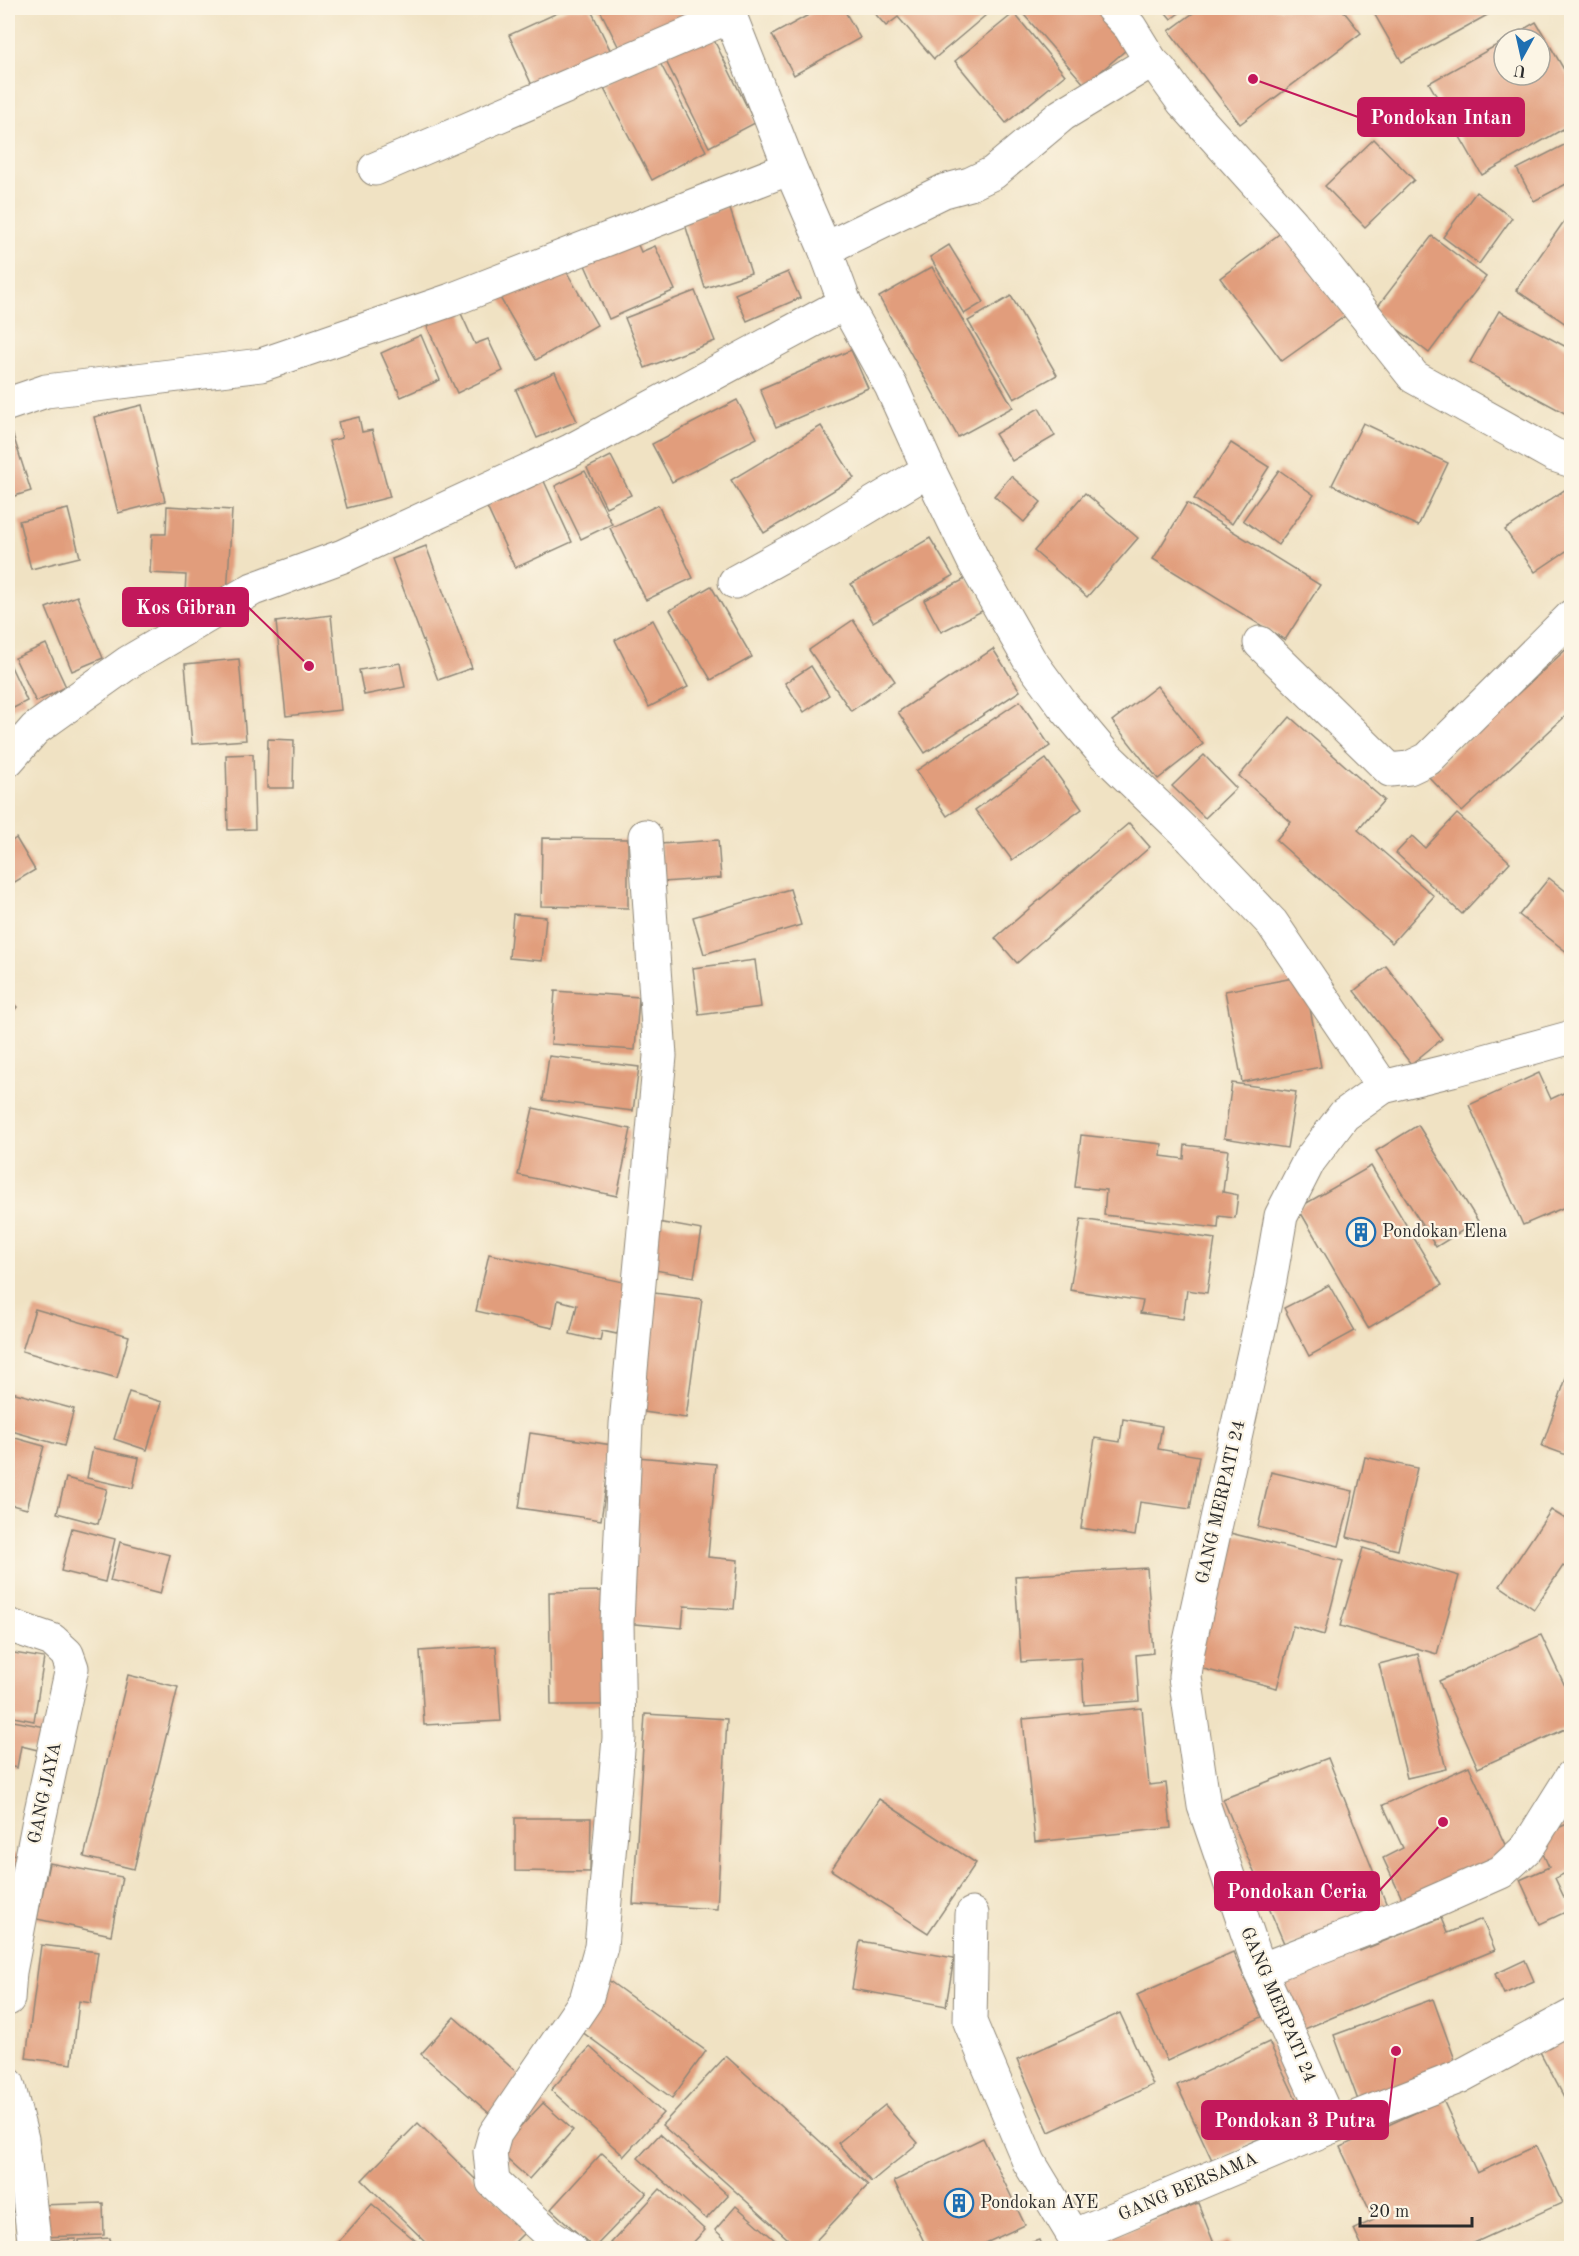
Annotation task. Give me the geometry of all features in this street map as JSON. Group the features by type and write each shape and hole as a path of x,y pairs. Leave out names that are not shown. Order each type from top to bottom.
{"street":[{"path":"1112,8 1130,27 1150,62 1160,70 1183,102 1292,223 1414,377 1572,462"},
{"path":"375,169 729,12 845,303 891,387 928,470 979,572 1029,659 1062,704 1104,754 1192,839 1272,923 1383,1087"},
{"path":"825,249 944,191 970,184 993,173 1062,115 1150,62"},
{"path":"8,404 46,391 261,365 451,300 790,168"},
{"path":"8,760 35,729 129,662 253,589 343,556 570,451 845,303"},
{"path":"735,582 830,530 928,470"},
{"path":"1260,643 1390,770 1409,768 1428,759 1572,616"},
{"path":"569,2248 551,2236 493,2182 490,2152 495,2134 586,2000 601,1947 619,1738 617,1622 626,1424 660,1056 645,836"},
{"name":"GANG MERPATI 24","path":"1330,2127 1260,1970 1204,1806 1185,1677 1188,1650 1270,1280 1281,1216 1309,1161 1344,1115 1383,1087 1572,1037"},
{"name":"GANG JAYA","path":"8,1625 52,1640 68,1654 72,1668 38,1825 10,1972 8,1999"},
{"path":"1260,1970 1413,1911 1501,1872 1527,1848 1572,1776"},
{"path":"972,1914 970,2022 1029,2162 1077,2246"},
{"name":"GANG BERSAMA","path":"1077,2246 1084,2231 1330,2127 1459,2077 1572,2016"},
{"path":"8,2084 22,2139 35,2248"}],"building":[{"path":"568,8 590,8 613,56 535,92 509,35"},
{"path":"599,8 701,8 706,17 624,58"},
{"path":"821,8 843,8 860,38 794,75 772,35"},
{"path":"870,8 980,8 986,15 934,59 898,17 886,26"},
{"path":"1018,8 1102,8 1134,43 1085,85"},
{"path":"1162,8 1186,8 1171,19"},
{"path":"1200,8 1341,8 1361,33 1240,124 1169,31"},
{"path":"1371,8 1500,8 1402,62"},
{"path":"1014,13 1065,75 1006,123 955,61"},
{"path":"1536,22 1539,27 1527,27"},
{"path":"710,32 755,123 709,147 663,55"},
{"path":"1492,48 1492,87 1552,87 1552,49 1572,83 1572,124 1482,175 1429,83"},
{"path":"657,57 706,151 652,180 602,85"},
{"path":"1374,139 1414,180 1365,227 1325,186"},
{"path":"1572,141 1572,181 1534,201 1517,169"},
{"path":"1476,192 1512,218 1479,264 1443,237"},
{"path":"729,206 751,273 705,288 684,221"},
{"path":"1567,217 1572,220 1572,328 1516,290"},
{"path":"632,231 641,252 655,246 675,290 609,319 580,254"},
{"path":"1282,232 1345,316 1282,361 1220,278"},
{"path":"1432,236 1486,277 1429,353 1374,311"},
{"path":"949,245 984,302 964,314 930,257"},
{"path":"561,262 597,325 536,360 499,296"},
{"path":"932,267 1013,407 958,437 879,297"},
{"path":"788,272 800,298 747,321 735,294"},
{"path":"695,291 715,341 645,368 625,318"},
{"path":"1011,296 1057,375 1014,399 968,321"},
{"path":"459,309 475,344 488,339 503,371 457,393 426,324"},
{"path":"1499,311 1572,350 1572,417 1470,362"},
{"path":"421,335 440,380 401,397 381,353"},
{"path":"851,350 868,388 776,427 760,389"},
{"path":"555,372 577,421 537,438 516,390"},
{"path":"737,400 757,438 672,482 652,444"},
{"path":"142,405 165,501 118,513 94,417"},
{"path":"1039,408 1055,436 1012,461 995,434"},
{"path":"359,417 362,432 372,430 390,497 347,508 329,441 342,438 338,422"},
{"path":"1363,423 1448,463 1418,526 1332,485"},
{"path":"821,426 854,478 764,533 731,480"},
{"path":"12,432 31,491 8,498 8,434"},
{"path":"1231,443 1269,467 1232,524 1194,499"},
{"path":"611,456 631,495 606,507 587,468"},
{"path":"1279,470 1314,495 1278,545 1243,520"},
{"path":"585,471 612,524 581,539 555,486"},
{"path":"1011,476 1041,502 1024,522 994,496"},
{"path":"543,479 572,542 515,568 486,505"},
{"path":"1572,485 1572,547 1535,572 1505,530"},
{"path":"1085,493 1138,538 1087,597 1034,551"},
{"path":"1187,503 1320,585 1285,640 1153,559"},
{"path":"658,505 693,578 646,600 610,528"},
{"path":"167,506 232,510 227,596 185,593 186,575 150,573 152,534 166,534"},
{"path":"68,509 80,557 31,569 19,521"},
{"path":"930,538 953,576 873,622 851,584"},
{"path":"426,546 472,668 438,680 392,559"},
{"path":"967,578 984,610 941,632 924,600"},
{"path":"711,586 752,657 711,680 670,610"},
{"path":"77,596 103,658 72,671 46,608"},
{"path":"331,615 341,710 286,716 276,622"},
{"path":"653,620 688,687 649,707 615,640"},
{"path":"853,620 895,681 851,711 809,650"},
{"path":"46,644 66,687 36,702 15,658"},
{"path":"1572,644 1572,710 1462,812 1428,776"},
{"path":"993,649 1020,691 925,753 898,712"},
{"path":"239,659 246,740 192,744 185,664"},
{"path":"8,660 27,701 8,711"},
{"path":"400,663 405,687 364,695 359,670"},
{"path":"811,666 829,695 804,712 785,683"},
{"path":"1157,686 1203,744 1158,779 1112,721"},
{"path":"1020,701 1050,746 947,816 916,771"},
{"path":"1290,717 1384,800 1358,830 1434,896 1392,943 1276,840 1291,822 1239,776"},
{"path":"268,739 294,740 293,788 267,788"},
{"path":"253,754 255,829 228,830 226,755"},
{"path":"1204,755 1236,788 1205,818 1172,786"},
{"path":"1046,759 1082,809 1012,860 975,810"},
{"path":"1457,814 1510,862 1462,914 1396,853 1412,836 1425,848"},
{"path":"1129,823 1150,847 1017,963 995,938"},
{"path":"16,838 35,870 8,886 8,844"},
{"path":"542,838 628,839 628,908 541,906"},
{"path":"718,840 721,878 663,882 660,844"},
{"path":"1549,878 1572,896 1572,956 1519,915"},
{"path":"790,889 801,925 704,954 693,917"},
{"path":"513,914 546,917 542,961 509,958"},
{"path":"755,960 761,1007 699,1015 693,968"},
{"path":"1386,966 1442,1039 1411,1064 1354,991"},
{"path":"1304,976 1321,1067 1242,1082 1225,991"},
{"path":"555,991 639,997 635,1050 551,1044"},
{"path":"8,998 17,1007 8,1018"},
{"path":"549,1056 639,1067 633,1111 543,1100"},
{"path":"1539,1073 1551,1099 1572,1089 1572,1204 1523,1225 1469,1105"},
{"path":"1232,1083 1296,1092 1287,1148 1224,1138"},
{"path":"533,1108 631,1129 617,1196 518,1175"},
{"path":"1418,1125 1478,1221 1436,1247 1376,1151"},
{"path":"1081,1135 1162,1144 1161,1156 1184,1159 1185,1145 1228,1150 1223,1192 1238,1195 1235,1218 1219,1216 1218,1228 1104,1215 1106,1190 1075,1187"},
{"name":"Pondokan Elena","path":"1371,1166 1442,1285 1368,1328 1298,1208"},
{"path":"1081,1219 1215,1239 1207,1293 1187,1290 1183,1319 1140,1313 1143,1301 1070,1290"},
{"path":"658,1222 702,1230 694,1277 649,1269"},
{"path":"489,1254 628,1283 617,1334 602,1331 600,1341 570,1334 577,1305 558,1300 553,1328 476,1311"},
{"path":"1329,1285 1355,1331 1309,1356 1284,1308"},
{"path":"654,1293 702,1299 686,1418 637,1411"},
{"path":"35,1309 129,1336 117,1378 22,1351"},
{"path":"1570,1367 1572,1368 1572,1457 1542,1446"},
{"path":"8,1391 74,1409 64,1446 8,1430"},
{"path":"129,1392 162,1402 147,1450 114,1439"},
{"path":"1123,1419 1162,1426 1158,1449 1199,1456 1190,1509 1140,1502 1135,1536 1081,1528 1095,1438 1120,1442"},
{"path":"530,1433 612,1445 601,1520 519,1508"},
{"path":"8,1436 44,1446 27,1509 8,1504"},
{"path":"93,1448 139,1458 133,1488 87,1478"},
{"path":"637,1457 716,1464 708,1557 738,1560 734,1609 684,1606 682,1628 623,1623"},
{"path":"1365,1457 1417,1468 1398,1550 1347,1537"},
{"path":"1271,1472 1353,1491 1339,1546 1258,1527"},
{"path":"66,1478 107,1489 98,1524 57,1513"},
{"path":"1551,1510 1572,1523 1572,1572 1563,1566 1534,1609 1500,1586"},
{"path":"72,1528 115,1539 105,1582 61,1571"},
{"path":"1226,1532 1343,1561 1324,1635 1293,1626 1277,1688 1192,1666"},
{"path":"120,1542 170,1555 160,1594 110,1581"},
{"path":"1363,1548 1459,1576 1437,1654 1340,1626"},
{"path":"1147,1568 1153,1653 1136,1655 1139,1701 1084,1705 1081,1658 1021,1662 1015,1576"},
{"path":"605,1591 607,1705 551,1705 549,1592"},
{"path":"1541,1635 1572,1701 1572,1726 1478,1768 1439,1681"},
{"path":"496,1646 501,1721 424,1725 420,1651"},
{"path":"8,1652 44,1658 34,1721 8,1716"},
{"path":"1418,1654 1446,1769 1407,1778 1379,1664"},
{"path":"128,1675 178,1687 134,1869 84,1857"},
{"path":"1142,1708 1149,1785 1166,1783 1171,1828 1035,1842 1023,1719"},
{"path":"645,1714 727,1719 717,1909 633,1904"},
{"path":"8,1720 46,1727 42,1751 21,1746 17,1768 8,1766"},
{"path":"1328,1758 1388,1908 1286,1948 1223,1799"},
{"path":"1469,1766 1511,1858 1406,1907 1383,1858 1403,1848 1383,1805"},
{"path":"879,1799 976,1863 928,1933 831,1870"},
{"path":"515,1818 591,1818 590,1872 515,1871"},
{"path":"1567,1824 1572,1833 1572,1870 1555,1878 1570,1910 1540,1924 1520,1880 1549,1867 1536,1838"},
{"path":"8,1854 19,1855 8,1911"},
{"path":"49,1863 122,1877 111,1935 37,1919"},
{"path":"1441,1918 1447,1933 1482,1919 1495,1950 1295,2033 1270,1975 1355,1940 1360,1951"},
{"path":"860,1941 954,1958 946,2006 852,1989"},
{"path":"41,1945 98,1952 91,2003 79,2001 72,2064 26,2058"},
{"path":"1233,1952 1262,2017 1167,2061 1137,1995"},
{"path":"1525,1960 1534,1981 1504,1994 1495,1974"},
{"path":"608,1980 706,2051 672,2098 574,2026"},
{"path":"1433,1999 1458,2068 1359,2103 1334,2035"},
{"path":"1120,2013 1153,2085 1049,2132 1017,2060"},
{"path":"454,2017 522,2077 490,2114 421,2054"},
{"path":"1572,2028 1572,2112 1537,2046"},
{"path":"1269,2042 1305,2118 1212,2160 1177,2085"},
{"path":"590,2047 663,2113 624,2156 551,2090"},
{"path":"726,2056 868,2185 809,2248 798,2248 662,2125"},
{"path":"1443,2100 1477,2173 1536,2146 1562,2203 1463,2248 1363,2248 1354,2229 1374,2220 1340,2147"},
{"path":"543,2103 573,2130 529,2179 498,2151"},
{"path":"885,2105 918,2143 871,2182 838,2143"},
{"path":"418,2123 527,2230 509,2248 432,2248 362,2180"},
{"path":"660,2134 728,2195 706,2219 638,2158"},
{"name":"Pondokan AYE","path":"983,2138 1025,2225 975,2248 927,2248 894,2181"},
{"path":"602,2153 647,2193 594,2248 551,2209"},
{"path":"660,2189 705,2230 688,2248 617,2248 611,2243"},
{"path":"103,2203 104,2235 40,2237 39,2205"},
{"path":"1198,2203 1215,2246 1228,2241 1231,2248 1100,2248 1097,2242"},
{"path":"372,2204 416,2241 424,2248 333,2248"},
{"path":"736,2206 784,2248 735,2248 715,2230"},
{"path":"110,2238 111,2248 79,2248 79,2240"},
{"path":"76,2239 76,2248 47,2248 47,2240"},
{"path":"1039,2240 1042,2248 1015,2248"}],"place":[{"name":"Pondokan Intan","path":"1253,79"},
{"name":"Kos Gibran","path":"309,666"},
{"name":"Pondokan Elena","path":"1361,1232"},
{"name":"Pondokan Ceria","path":"1443,1822"},
{"name":"Pondokan 3 Putra","path":"1396,2051"},
{"name":"Pondokan AYE","path":"959,2203"}]}
